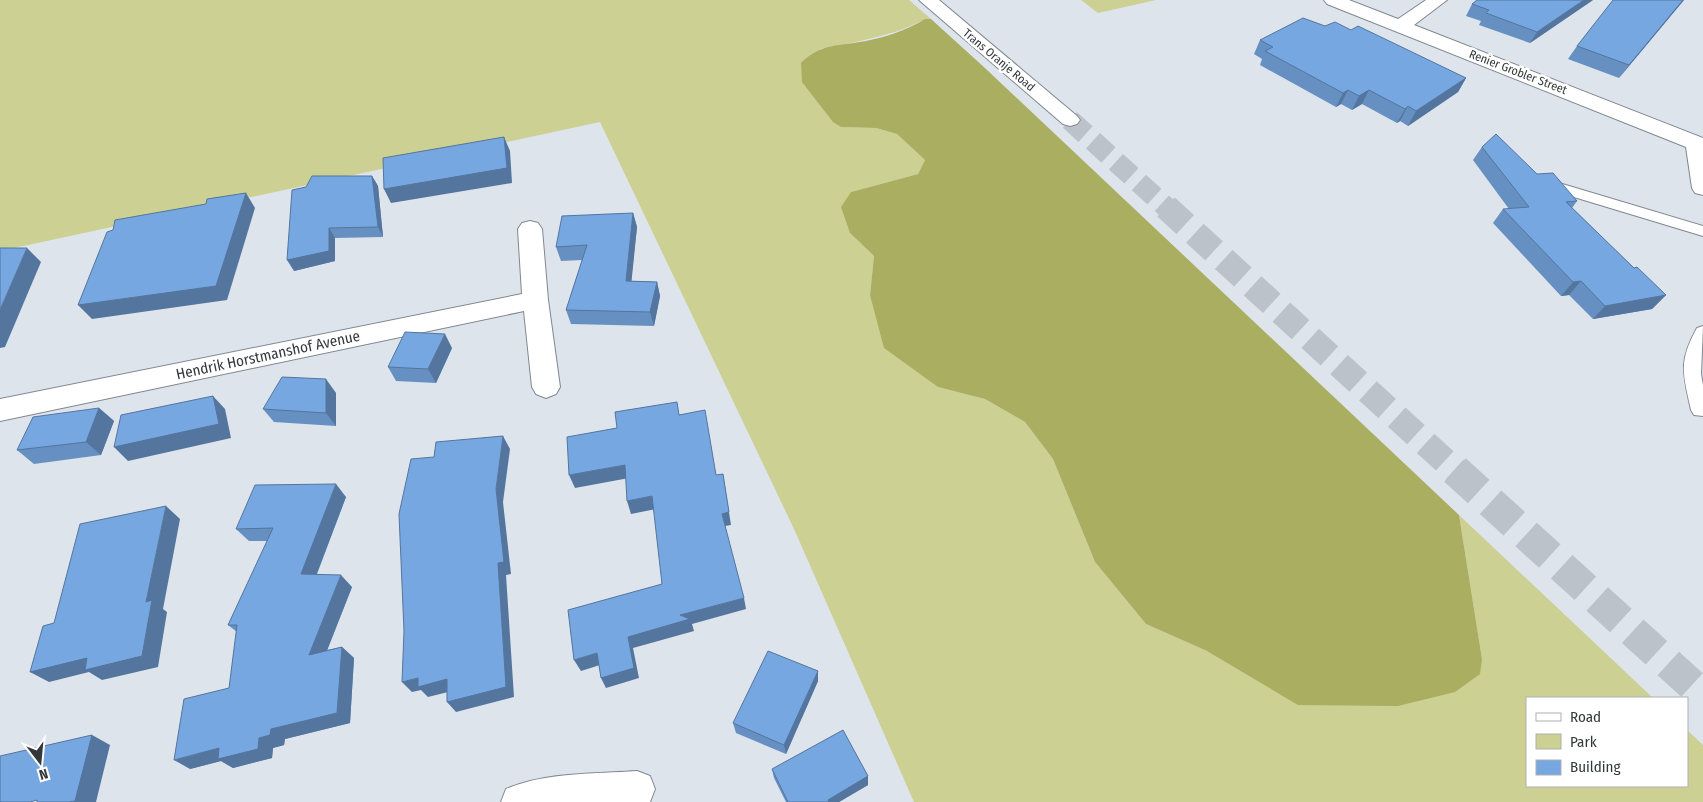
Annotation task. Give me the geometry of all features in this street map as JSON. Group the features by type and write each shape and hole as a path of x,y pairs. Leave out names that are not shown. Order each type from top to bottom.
{"street":[{"name":"Trans Oranje Road","path":"928,0 1070,120"},
{"name":"Renier Grobler Street","path":"1333,0 1699,144"},
{"path":"1400,26 1438,0"},
{"path":"1699,144 1703,188"},
{"path":"530,229 535,300 546,387"},
{"name":"Hendrik Horstmanshof Avenue","path":"0,410 535,300"},
{"path":"518,802 566,794 637,789"}],"lane":[{"path":"1559,188 1703,231"},
{"path":"1700,410 1692,374 1693,352 1703,332"}],"green space":[{"path":"0,0 909,0 931,19 923,20 888,34 820,49 841,127 876,128 897,134 925,160 918,174 851,192 850,233 874,256 870,295 938,387 985,399 1025,422 1053,459 1095,562 1146,624 1207,651 1482,659 1459,515 1652,697 1526,697 1526,787 1688,787 1688,731 1703,745 1703,802 914,802 794,529 600,122 0,251"},
{"path":"1081,0 1156,0 1098,13"},
{"path":"925,19 931,19 986,69 1459,515 1482,659 1480,674 1455,692 1398,706 1298,705 1207,651 1146,624 1095,562 1053,459 1025,422 985,399 938,387 884,348 870,295 874,256 850,233 841,207 851,192 918,174 925,160 897,134 876,128 841,127 833,122 802,82 801,63 816,52 831,46 881,37 904,30"}],"building":[{"path":"1477,0 1584,0 1537,32 1486,13 1489,10 1472,4"},
{"path":"1613,0 1683,0 1629,65 1577,46"},
{"path":"1303,18 1325,26 1335,22 1351,30 1358,26 1466,78 1416,111 1408,106 1405,109 1369,90 1359,96 1348,90 1343,93 1265,51 1273,47 1260,40"},
{"path":"1496,134 1537,174 1553,173 1577,201 1566,202 1634,268 1637,267 1666,295 1605,306 1581,281 1573,282 1503,209 1529,207 1482,147"},
{"path":"504,137 507,168 384,189 383,158"},
{"path":"312,176 372,176 378,227 329,228 329,251 287,260 292,190 306,187"},
{"path":"246,193 216,286 78,305 107,232 113,230 115,220 206,204 207,199"},
{"path":"633,213 626,281 657,282 650,312 566,310 587,245 556,247 562,216"},
{"path":"0,248 27,248 0,310"},
{"path":"405,332 445,334 428,369 388,367"},
{"path":"282,377 326,379 326,413 263,409"},
{"path":"213,396 219,424 114,447 121,415"},
{"path":"677,402 679,415 705,410 716,475 723,474 729,512 722,514 744,598 680,615 690,619 628,637 634,668 601,678 597,653 574,660 568,610 662,584 652,496 627,501 625,465 569,475 567,437 617,428 615,412"},
{"path":"99,408 86,442 17,450 33,417"},
{"path":"503,436 496,489 504,562 498,563 506,687 447,702 447,679 418,687 418,678 402,682 404,631 399,514 411,459 434,457 436,442"},
{"path":"336,484 301,574 341,575 309,655 342,647 337,713 271,729 270,735 259,738 258,749 218,759 219,748 174,760 184,699 229,688 237,625 228,625 273,528 236,529 255,485"},
{"path":"166,506 146,602 152,600 142,656 85,670 87,658 30,672 43,626 54,623 80,524"},
{"path":"768,651 818,671 784,745 733,723"},
{"path":"843,730 868,776 828,800 829,802 788,802 772,769"},
{"path":"92,735 75,801 37,802 37,800 30,802 0,802 0,756"}],"tunnel":[{"path":"1070,120 1167,208"},
{"path":"1166,207 1456,471"},
{"path":"1455,470 1703,695"}]}
